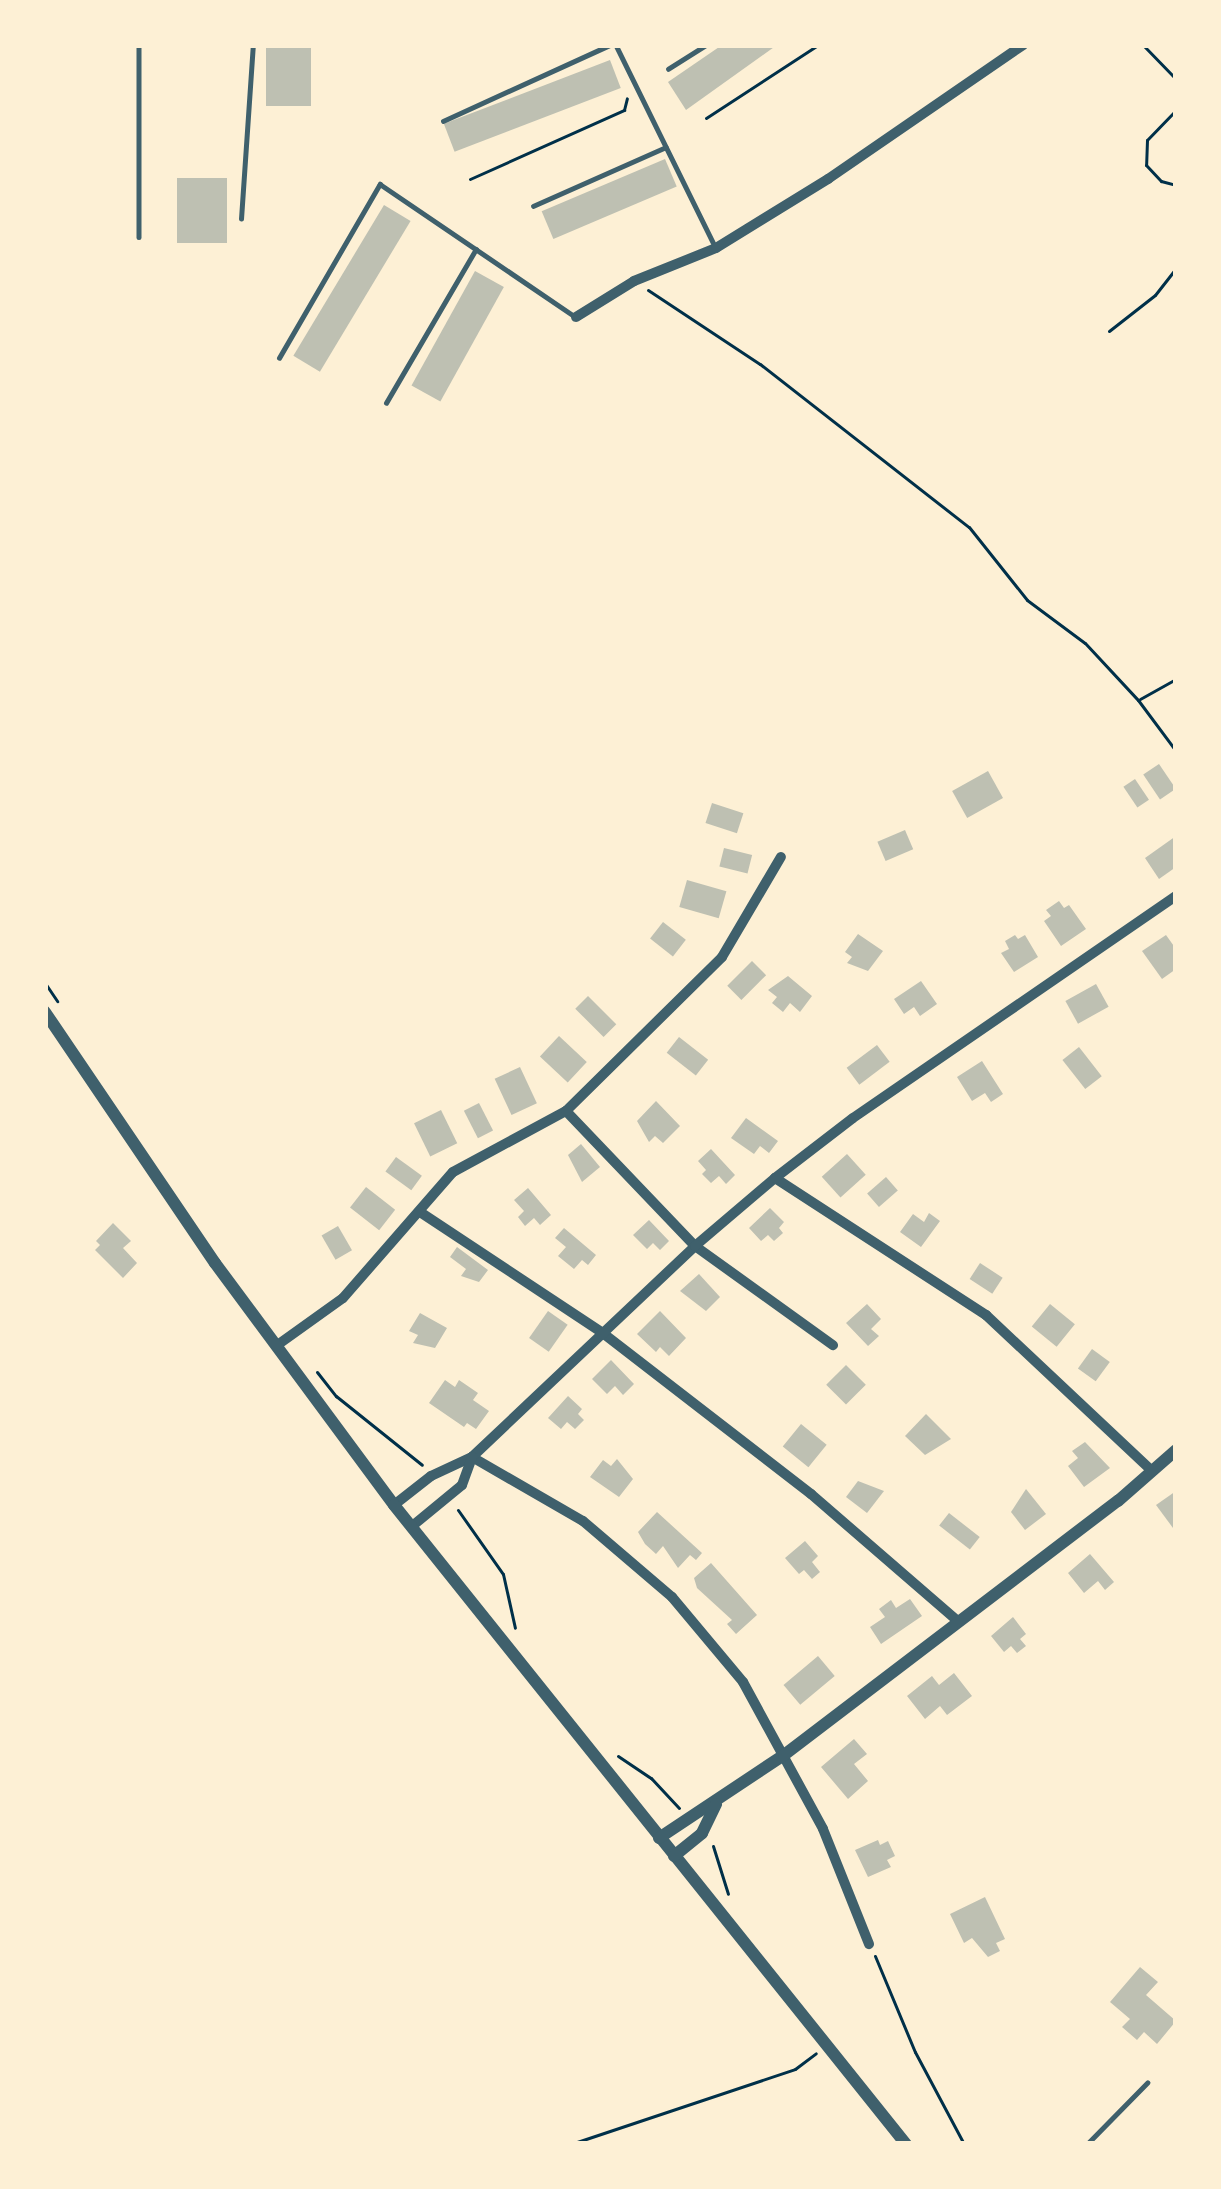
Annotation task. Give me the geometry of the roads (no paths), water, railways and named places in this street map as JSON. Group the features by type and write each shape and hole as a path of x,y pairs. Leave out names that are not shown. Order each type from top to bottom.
{"street":[{"path":"576,317 634,281 716,248 1023,45"},
{"path":"276,1346 344,1298 454,1172 566,1111 722,956 781,857"},
{"path":"394,1505 431,1476 472,1457 695,1246 775,1178 853,1118 1176,896"},
{"path":"45,1012 276,1346 394,1505 906,2144"},
{"path":"566,1111 695,1246 833,1345"},
{"path":"775,1178 986,1315 1152,1471"},
{"path":"420,1212 604,1334 811,1494 959,1622"},
{"path":"659,1838 784,1755 1176,1450"},
{"path":"411,1527 462,1485 472,1457"},
{"path":"472,1457 583,1521 672,1597 743,1682 823,1829 869,1944"},
{"path":"674,1856 702,1833 716,1804"}],"lane":[{"path":"139,45 139,237"},
{"path":"241,219 253,45"},
{"path":"443,121 613,45 716,248"},
{"path":"668,68 706,45"},
{"path":"533,206 666,147"},
{"path":"279,358 380,184 576,317"},
{"path":"386,403 476,249"},
{"path":"1087,2144 1148,2083"}]}
